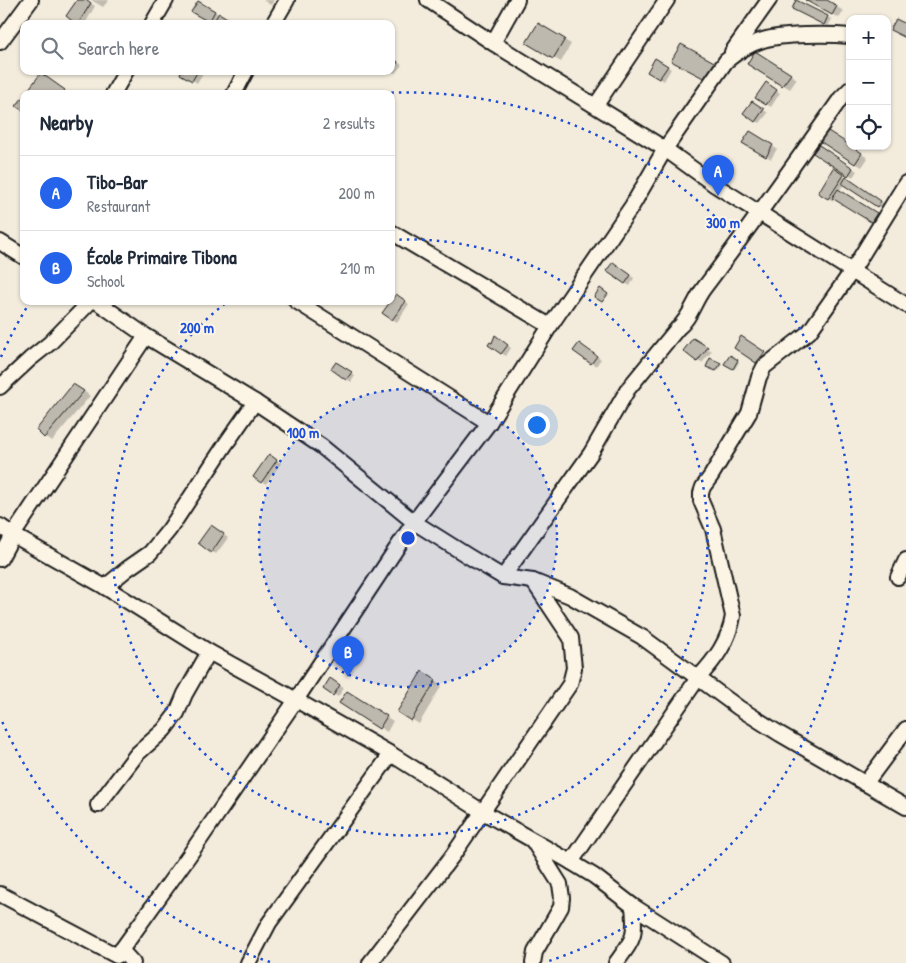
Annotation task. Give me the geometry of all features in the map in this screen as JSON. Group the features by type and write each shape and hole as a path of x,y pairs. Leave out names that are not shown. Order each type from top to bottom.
{"street":[{"path":"0,42 31,0"},
{"path":"154,20 166,0"},
{"path":"275,20 287,0"},
{"path":"428,0 493,43 665,149 715,185 906,305"},
{"path":"493,43 517,0"},
{"path":"596,105 667,0"},
{"path":"117,956 188,858 414,522 489,423 550,326 632,206 665,149 769,0"},
{"path":"726,61 739,50 764,39 790,36 846,36"},
{"path":"115,90 124,75"},
{"path":"236,90 244,75"},
{"path":"503,577 591,453 628,389 685,323 703,290 846,92"},
{"path":"571,862 698,678 721,649 731,631 733,616 713,530 701,501 703,487 749,413 759,377 764,367 809,332 852,271 906,183"},
{"path":"395,234 550,326"},
{"path":"0,242 20,254"},
{"path":"0,388 50,343 87,305"},
{"path":"102,305 146,336 256,402 321,446 414,522 503,577 533,581 570,596 642,637 739,708 906,807"},
{"path":"302,305 489,423"},
{"path":"0,559 13,536 146,336"},
{"path":"105,587 126,569 150,553 169,530 256,402"},
{"path":"0,526 13,536 105,587 210,652 390,754 482,812 571,862 594,876 633,906 722,963"},
{"path":"898,577 906,560"},
{"path":"370,963 379,957 453,855 570,684 574,668 571,638 533,581"},
{"path":"98,805 137,754 164,730 177,713 189,687 210,652"},
{"path":"866,784 906,728"},
{"path":"248,963 270,924 390,754"},
{"path":"533,840 560,884 562,898 561,907 546,937 535,952 533,963"},
{"path":"0,894 117,956 134,963"},
{"path":"616,963 633,938 635,931 633,906"}],"building":[{"path":"77,0 87,0 91,3 80,20 71,20 66,16"},
{"path":"796,0 828,16 824,25 792,9"},
{"path":"805,0 827,0 837,6 832,15"},
{"path":"198,1 215,11 210,20 205,20 191,12"},
{"path":"219,13 230,20 215,20"},
{"path":"896,19 906,24 906,38 891,30"},
{"path":"538,23 565,39 553,59 526,43"},
{"path":"681,44 716,63 707,80 671,61"},
{"path":"755,51 791,74 782,86 747,64"},
{"path":"655,58 668,66 659,79 647,72"},
{"path":"39,75 44,75 65,90 28,90"},
{"path":"182,75 196,75 192,81"},
{"path":"766,82 777,90 766,105 755,98"},
{"path":"20,101 20,109 16,106"},
{"path":"752,101 764,109 755,122 743,113"},
{"path":"825,129 846,143 846,150 857,150 862,153 855,164 818,140"},
{"path":"750,131 773,145 766,157 742,143"},
{"path":"819,145 853,168 848,176 813,153"},
{"path":"833,168 844,175 828,199 818,193"},
{"path":"846,177 881,201 877,207 842,184"},
{"path":"838,189 877,213 871,222 832,198"},
{"path":"613,262 631,275 625,284 606,271"},
{"path":"600,288 608,294 602,302 594,297"},
{"path":"396,294 406,301 392,320 382,313 388,305 395,305"},
{"path":"495,335 508,345 501,354 488,345 490,342 492,343"},
{"path":"741,336 765,352 756,363 734,348"},
{"path":"693,338 708,347 697,362 683,351"},
{"path":"579,343 597,356 591,364 573,351"},
{"path":"730,355 738,360 733,369 724,364"},
{"path":"710,358 721,363 716,371 706,367"},
{"path":"336,362 352,372 346,380 331,369"},
{"path":"73,384 84,391 44,438 36,430"},
{"path":"269,454 277,460 261,483 253,477"},
{"path":"211,525 224,534 211,553 198,543"},
{"path":"422,671 436,680 411,721 397,712"},
{"path":"330,678 340,685 333,696 323,689"},
{"path":"347,691 387,716 379,729 339,703"}],"place":[{"name":"Tibo-Bar","path":"718,196"},
{"name":"École Primaire Tibona","path":"348,677"}]}
